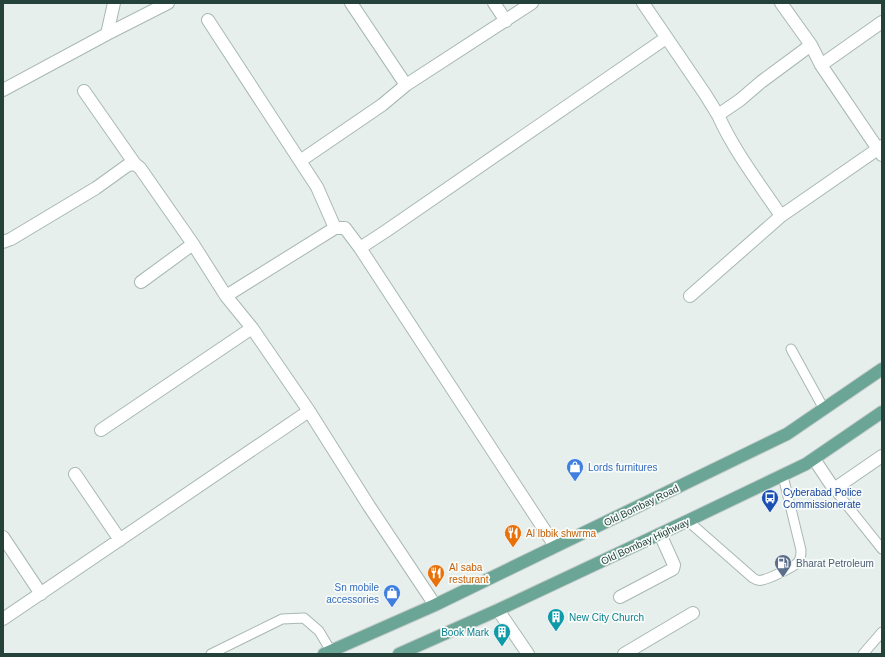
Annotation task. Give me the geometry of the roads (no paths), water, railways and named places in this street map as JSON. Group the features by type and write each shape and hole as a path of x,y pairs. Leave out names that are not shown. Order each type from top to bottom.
{"main road":[{"name":"Old Bombay Road","path":"328,652 434,605 787,434 882,369"},
{"name":"Old Bombay Highway","path":"398,654 498,610 783,476 814,459 882,412"}],"street":[{"path":"107,34 114,3"},
{"path":"3,90 168,3"},
{"path":"351,3 406,85"},
{"path":"494,3 506,21"},
{"path":"300,161 382,105 406,85 532,3"},
{"path":"643,3 705,94 744,161 781,216"},
{"path":"690,296 781,216 881,150 821,65 811,45 780,3"},
{"path":"208,20 317,187 335,228"},
{"path":"821,65 882,22"},
{"path":"360,248 666,38"},
{"path":"718,115 740,100 811,45"},
{"path":"84,91 193,244 226,296 252,328 309,411 434,605"},
{"path":"3,242 11,239 96,188 128,165 135,164"},
{"path":"226,296 335,228 345,228 360,248 555,546"},
{"path":"141,282 193,244"},
{"path":"101,430 252,328"},
{"path":"3,619 309,411"},
{"path":"814,459 834,489 882,456"},
{"path":"75,474 120,540"},
{"path":"620,597 673,569 674,565 660,534"},
{"path":"3,537 41,594"},
{"path":"498,610 528,654"},
{"path":"624,654 693,613"}],"lane":[{"path":"792,349 824,409"},
{"path":"688,521 753,578 758,580 768,578 796,564 800,559 801,554 783,476"},
{"path":"834,489 882,549"},
{"path":"211,654 282,619 304,618 319,631 328,652"},
{"path":"863,654 882,632"}],"place":[{"name":"Lords furnitures","path":"575,482"},
{"name":"Cyberabad Police Commissionerate","path":"770,513"},
{"name":"Al lbbik shwrma","path":"513,548"},
{"name":"Bharat Petroleum","path":"783,578"},
{"name":"Al saba resturant","path":"436,588"},
{"name":"Sn mobile accessories","path":"392,608"},
{"name":"New City Church","path":"556,632"},
{"name":"Book Mark","path":"502,647"}]}
